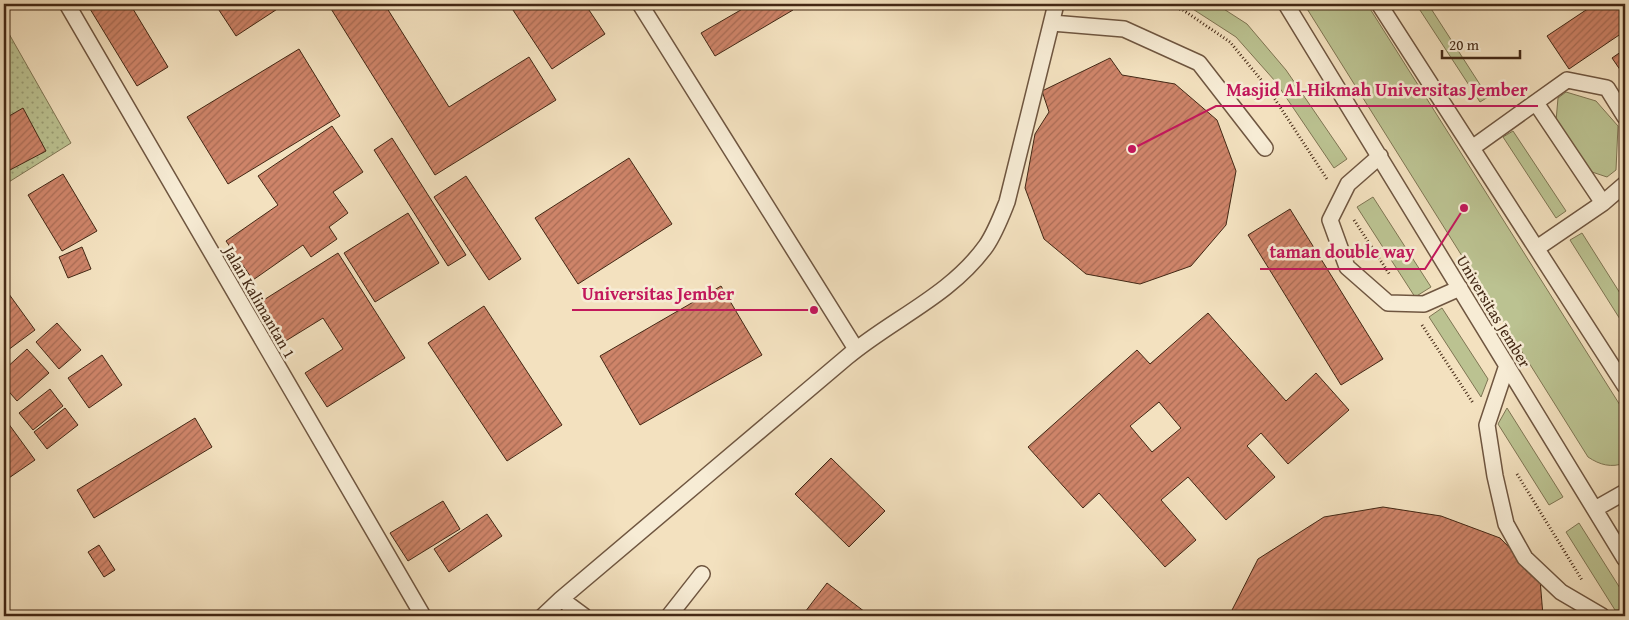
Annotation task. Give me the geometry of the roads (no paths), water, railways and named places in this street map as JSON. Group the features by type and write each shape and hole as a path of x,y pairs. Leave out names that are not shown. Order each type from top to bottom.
{"lane":[{"name":"Jalan Kalimantan 1","path":"67,4 424,616"},
{"path":"640,4 856,349"},
{"path":"543,616 856,349 942,291 974,262 987,245 1007,202 1056,4"},
{"name":"Universitas Jember","path":"1286,4 1625,559"},
{"path":"1379,4 1625,386"},
{"path":"1052,23 1124,29 1199,64 1265,148"},
{"path":"1472,148 1567,80 1607,88 1625,117"},
{"path":"1536,103 1603,203"},
{"path":"1380,156 1348,184 1330,220 1347,267 1388,303 1424,304 1460,288"},
{"path":"1537,248 1603,203 1625,184"},
{"path":"1507,365 1487,425 1495,476 1506,524 1525,558 1532,565 1561,592 1602,616"},
{"path":"1595,509 1625,492"},
{"path":"669,616 702,574"},
{"path":"561,599 584,616"}],"place":[{"name":"Masjid Al-Hikmah Universitas Jember","path":"1132,149"},
{"name":"taman double way","path":"1464,208"},
{"name":"Universitas Jember","path":"814,310"}]}
